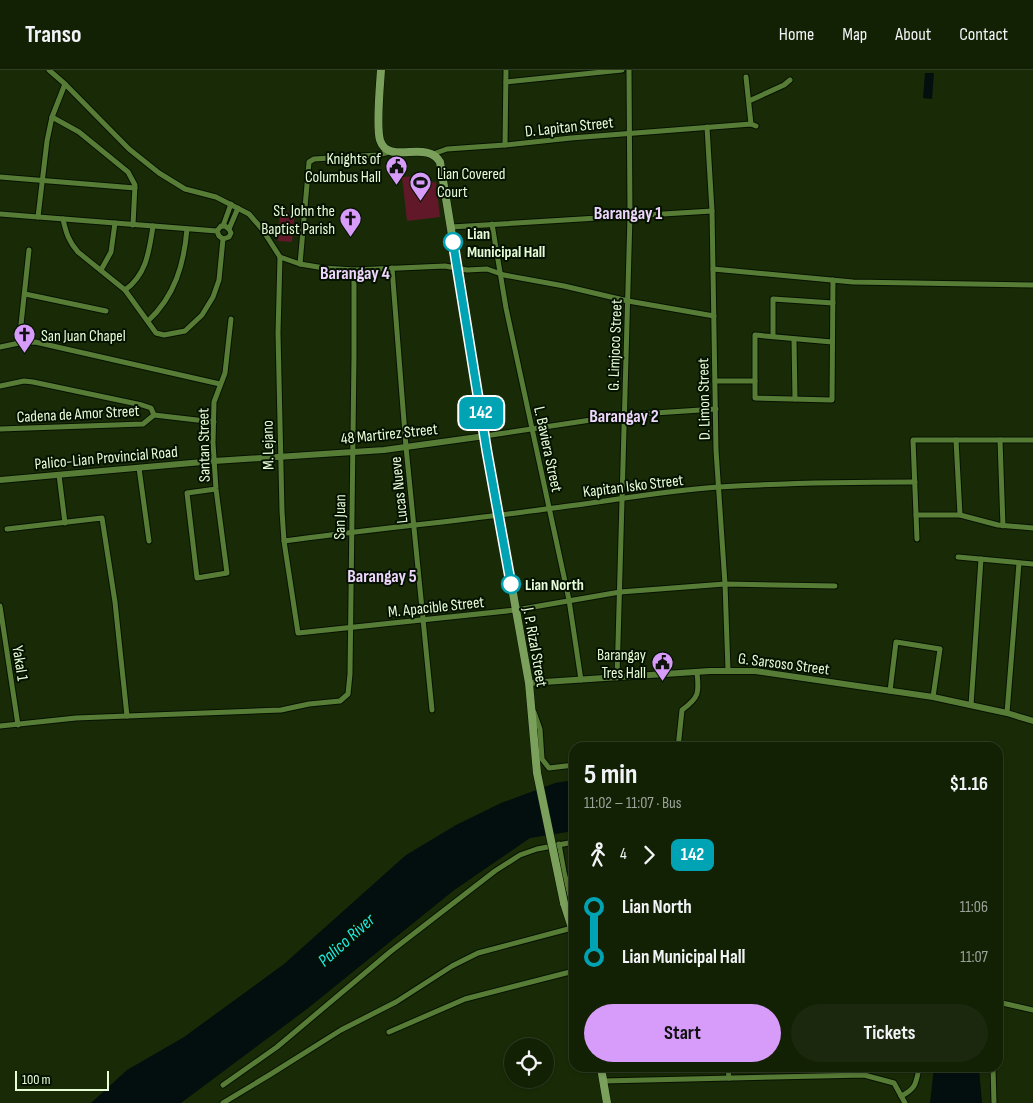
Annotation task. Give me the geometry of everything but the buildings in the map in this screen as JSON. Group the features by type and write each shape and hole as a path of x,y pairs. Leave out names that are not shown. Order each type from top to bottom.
{"main road":[{"path":"381,70 379,136 383,146 390,152 428,152 433,154"},
{"name":"J. P. Rizal Street","path":"433,154 440,162 498,516 516,610 532,706 532,731 537,773 564,904 569,919"},
{"path":"602,1072 607,1103"}],"street":[{"path":"49,70 129,149 159,173 186,189 216,197 231,204 254,219 280,257 300,264 354,270 445,266 458,269 487,269 504,275 714,316"},
{"path":"504,145 506,70"},
{"path":"506,82 584,72 622,70"},
{"name":"G. Limjoco Street","path":"617,678 630,216 629,70"},
{"path":"746,77 749,101 784,85 790,80"},
{"path":"38,217 46,141 52,117 65,84"},
{"name":"D. Lapitan Street","path":"433,154 446,150 571,138 754,125 749,101"},
{"path":"52,117 79,132 128,172 133,179 135,188 133,225"},
{"name":"D. Limon Street","path":"707,128 712,211 718,487 725,584 728,670"},
{"path":"300,264 309,162 314,159 377,155 390,152"},
{"path":"0,177 135,188"},
{"path":"0,214 217,231 223,226 231,204"},
{"path":"223,239 230,235 229,229 238,208"},
{"path":"451,226 712,211"},
{"path":"63,219 66,234 72,246 125,290 156,333 164,335 185,331 202,315 213,297 219,280 223,239"},
{"path":"100,270 111,252 116,223"},
{"name":"L. Baviera Street","path":"492,224 500,273 569,600 581,680"},
{"path":"125,290 138,278 146,263 153,226"},
{"path":"223,226 229,229"},
{"path":"148,321 166,300 178,278 185,253 187,229"},
{"path":"217,231 223,239"},
{"path":"19,343 29,250"},
{"name":"M. Lejano","path":"280,257 278,333 280,456 284,541 298,633"},
{"name":"Lucas Nueve","path":"392,268 406,447 432,710"},
{"path":"713,269 882,283 1033,285"},
{"name":"San Juan","path":"0,726 76,718 281,710 309,704 340,701 348,694 350,674 354,270"},
{"path":"832,342 755,335 755,398 832,400 833,280"},
{"path":"25,294 106,311"},
{"path":"773,336 773,299 833,303"},
{"name":"Santan Street","path":"216,489 187,493 197,578 227,573 216,489 214,402 225,373 231,319"},
{"path":"794,339 796,399"},
{"path":"0,347 35,342 220,384"},
{"path":"0,386 24,381 33,382 142,404 151,408 154,415"},
{"path":"715,381 755,381"},
{"name":"48 Martirez Street","path":"214,461 406,447 624,415 716,409"},
{"name":"Cadena de Amor Street","path":"0,429 143,424 154,415 214,422"},
{"path":"917,539 913,440 1033,440"},
{"path":"956,440 960,514"},
{"path":"1000,440 1003,526"},
{"name":"Palico-Lian Provincial Road","path":"0,480 214,461"},
{"path":"140,468 150,541"},
{"path":"59,475 65,523"},
{"name":"Kapitan Isko Street","path":"284,541 498,516 622,498 718,487 915,482"},
{"path":"916,515 960,514 1003,526 1033,528"},
{"path":"7,529 102,518 115,602 127,716"},
{"path":"958,557 1033,564"},
{"path":"971,705 981,559"},
{"path":"1007,713 1019,563"},
{"name":"M. Apacible Street","path":"298,633 350,626 516,610 620,592 725,584 835,586"},
{"name":"Yakal 1","path":"0,606 18,724"},
{"path":"890,691 896,642 940,649 933,697"},
{"name":"G. Sarsoso Street","path":"528,683 728,670 755,671 933,697 1007,713 1033,721"},
{"path":"679,742 682,710 693,702 699,691 697,672"},
{"path":"532,706 540,729 542,759 549,768 569,766"},
{"path":"223,1085 277,1047 390,952 494,871 520,855 569,843"},
{"path":"559,844 569,892"},
{"path":"223,1103 342,1030 396,1002 452,966 478,953 569,932"},
{"path":"389,1032 465,999 569,972"},
{"path":"1003,1003 1033,1010"},
{"path":"728,1072 729,1078"},
{"path":"901,1096 911,1091 915,1085 918,1072"},
{"path":"993,1072 994,1103"},
{"path":"603,1081 864,1075 894,1084 905,1103"}],"shaded area":[{"name":"Lian Covered Court","path":"417,176 418,184 436,182 440,217 407,221 402,177"},
{"path":"280,211 295,213 292,242 278,241"}],"water":[{"path":"925,73 934,73 932,99 923,98"},
{"name":"Palico River","path":"569,781 569,832 530,838 453,891 307,1009 181,1103 91,1103 127,1070 184,1037 284,964 406,855 456,825 501,803 555,783"},
{"path":"934,1072 979,1072 982,1103 930,1103"}],"bus line":[{"name":"142","path":"453,242 487,452 511,584"}],"place":[{"name":"Knights of Columbus Hall","path":"397,186"},
{"name":"Lian Covered Court","path":"421,201"},
{"name":"St. John the Baptist Parish","path":"351,238"},
{"name":"Lian Municipal Hall","path":"453,242"},
{"name":"San Juan Chapel","path":"25,354"},
{"name":"Lian North","path":"511,584"},
{"name":"Barangay Tres Hall","path":"662,682"}],"district":[{"name":"Barangay 1","path":"628,213"},
{"name":"Barangay 4","path":"355,273"},
{"name":"Barangay 2","path":"624,416"},
{"name":"Barangay 5","path":"382,576"}]}
